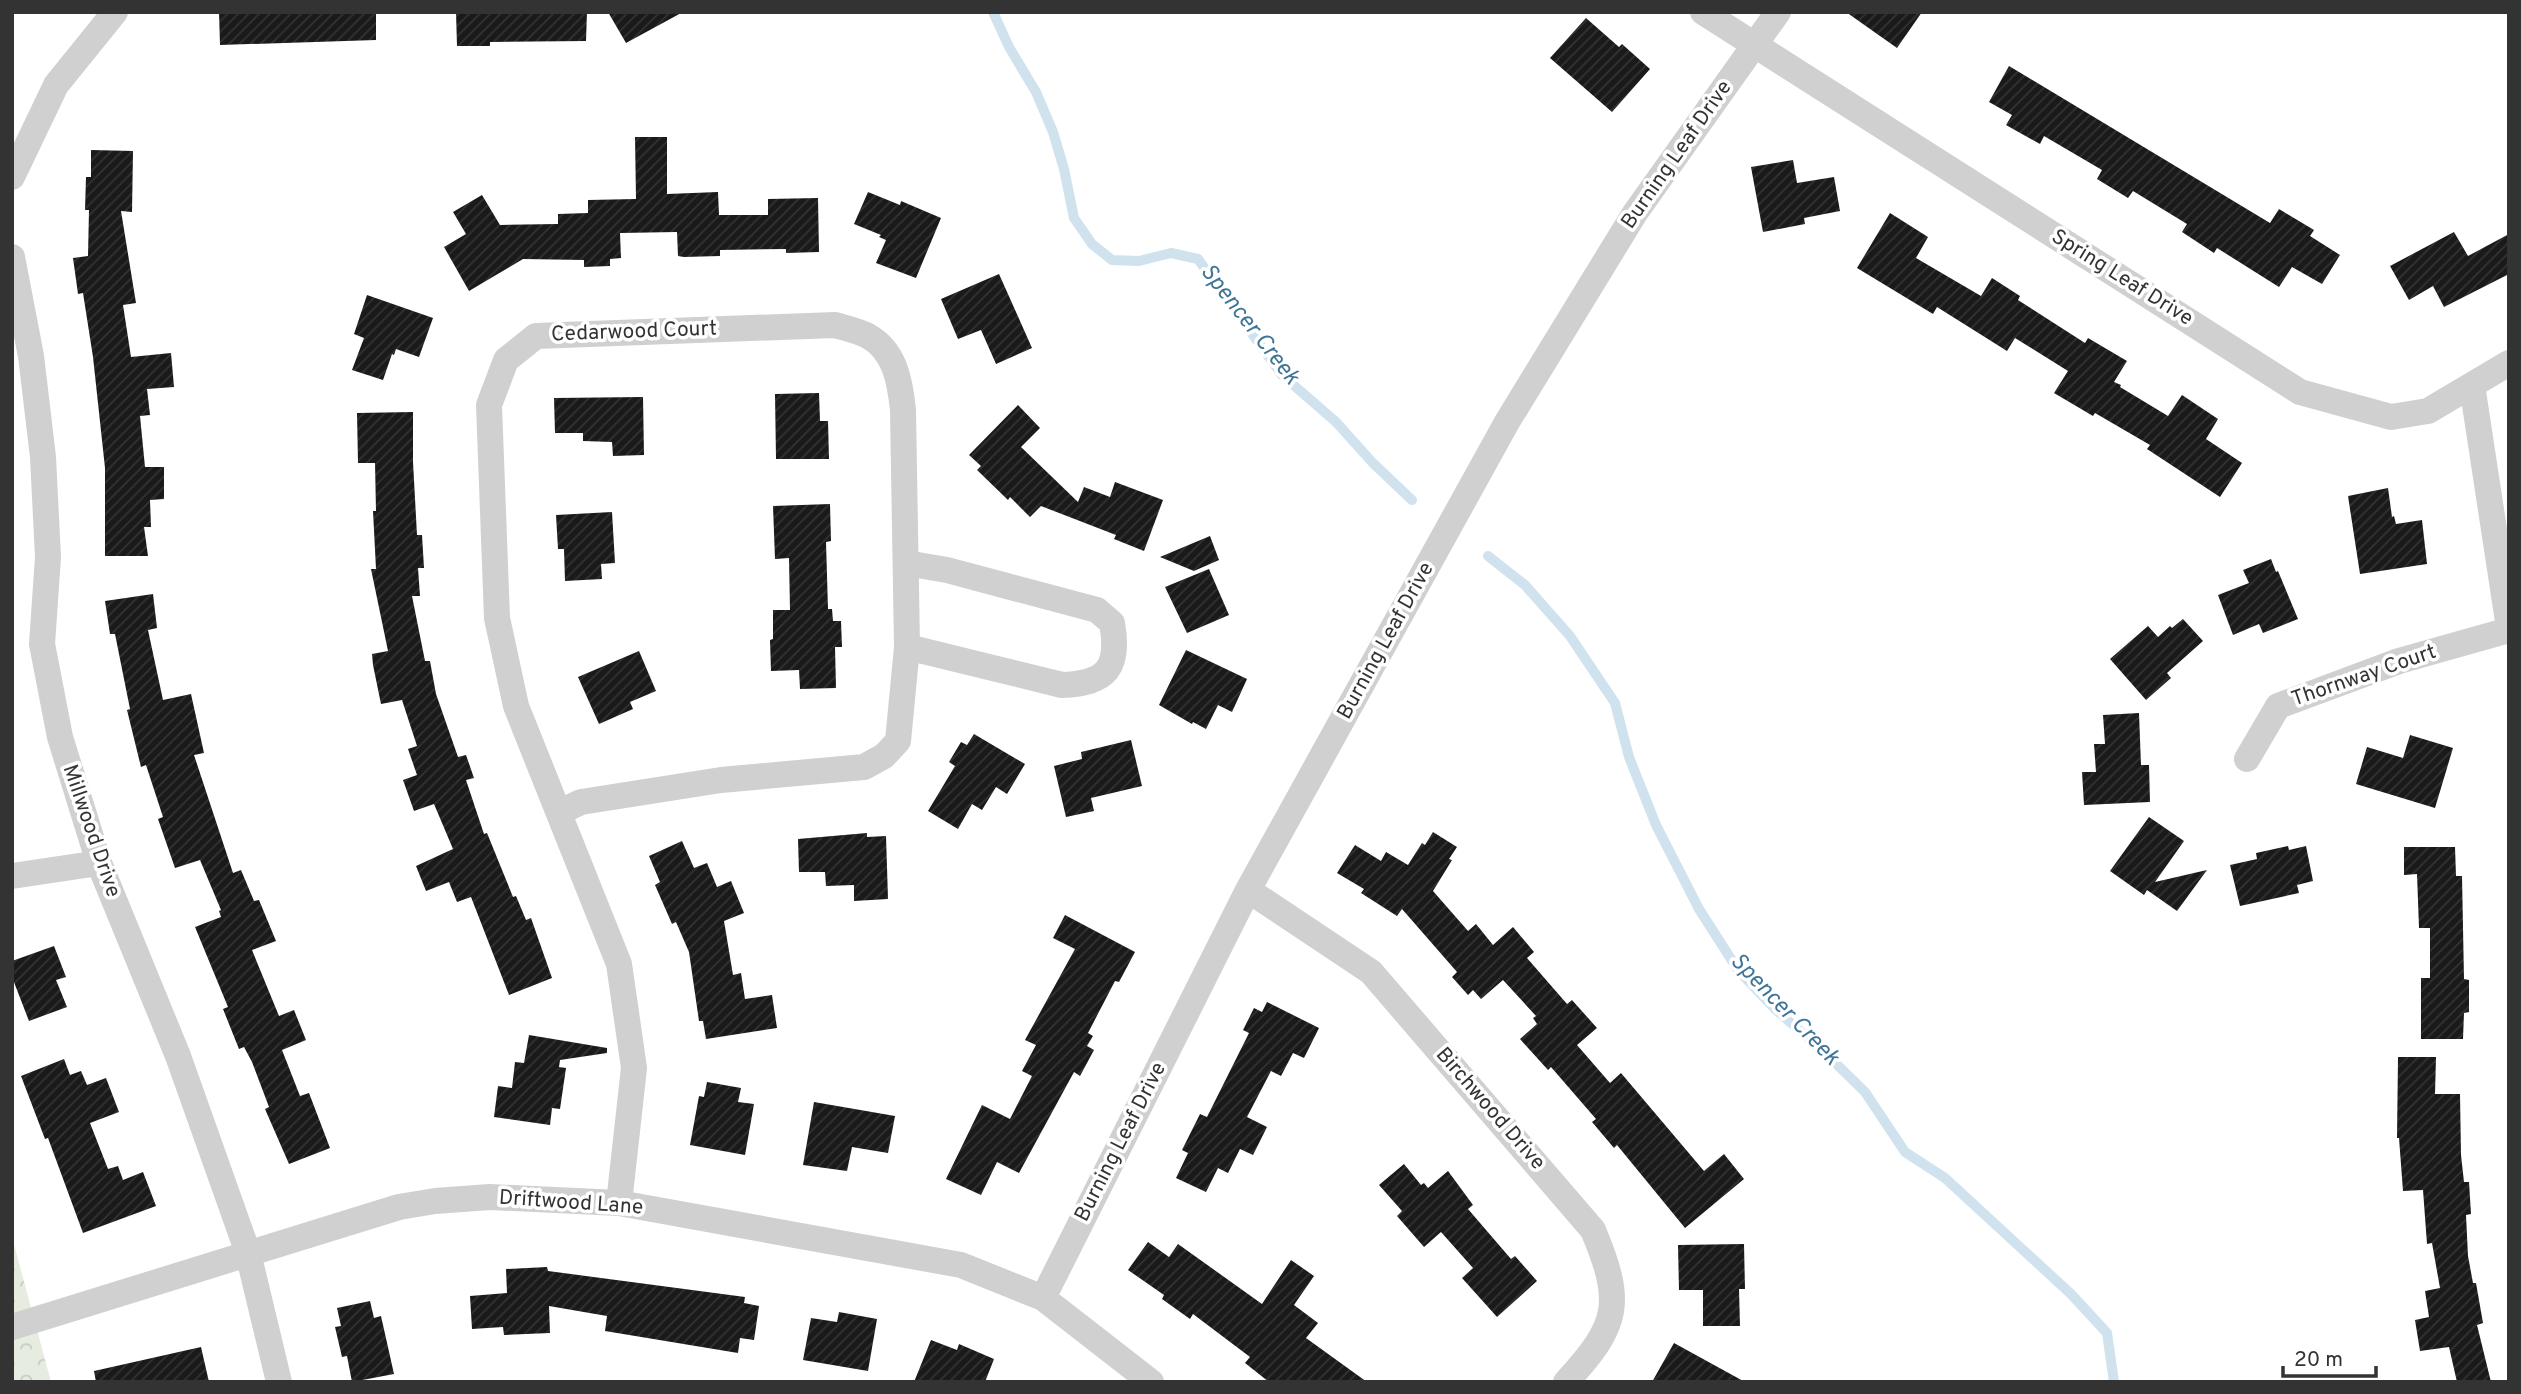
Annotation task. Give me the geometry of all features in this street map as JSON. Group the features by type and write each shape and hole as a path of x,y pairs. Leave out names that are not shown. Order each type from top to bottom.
{"street":[{"path":"12,177 56,85 116,12"},
{"name":"Spring Leaf Drive","path":"1703,12 2300,391 2358,410 2391,417 2428,411 2509,363"},
{"name":"Burning Leaf Drive","path":"1043,1298 1248,890 1514,410 1635,213 1778,12"},
{"name":"Millwood Drive","path":"12,257 31,356 43,457 48,557 42,645 60,737 99,863 178,1056 248,1253 279,1382"},
{"name":"Cedarwood Court","path":"560,812 581,802 721,780 864,766 884,756 898,741 907,647 903,410 900,386 892,359 869,336 835,325 536,336 506,360 489,405 497,618 516,706 619,964 634,1068 619,1203"},
{"path":"2472,385 2509,629"},
{"path":"906,563 947,569 1097,610 1112,623 1116,642 1113,659 1103,677 1084,684 1062,685 907,647"},
{"name":"Thornway Court","path":"2247,759 2278,706 2399,661 2509,629"},
{"path":"12,876 99,863"},
{"name":"Birchwood Drive","path":"1248,890 1371,972 1593,1230 1609,1269 1614,1295 1610,1319 1596,1346 1566,1382"},
{"name":"Driftwood Lane","path":"12,1327 399,1207 490,1197 619,1203 961,1265 1043,1298 1151,1382"}],"green space":[{"path":"12,1237 51,1382 12,1382"}],"building":[{"path":"219,12 376,12 376,40 220,45"},
{"path":"456,12 587,12 586,41 490,42 490,46 457,46"},
{"path":"608,12 683,12 626,43"},
{"path":"1846,12 1922,12 1897,48"},
{"path":"1586,18 1619,47 1622,44 1650,69 1612,112 1550,58"},
{"path":"2009,66 2270,223 2279,209 2314,230 2310,236 2340,255 2322,284 2292,267 2279,287 2217,248 2214,253 2182,232 2187,224 2133,191 2128,198 2097,179 2102,170 2044,136 2040,144 2006,125 2012,115 1989,102"},
{"path":"635,137 667,137 667,194 718,192 719,215 768,215 768,199 818,198 819,252 786,253 786,249 720,250 720,256 684,257 678,256 677,232 620,233 621,258 610,259 610,266 584,267 584,260 523,259 469,291 444,247 466,234 453,212 482,195 500,225 558,224 558,214 588,213 588,200 636,199"},
{"path":"91,150 133,151 132,212 121,211 136,303 123,305 131,357 171,353 174,387 147,389 150,415 140,416 145,467 164,467 164,499 150,500 151,527 144,527 148,556 105,556 105,468 93,357 83,293 78,294 73,258 88,256 89,210 85,210 86,177 91,177"},
{"path":"1793,160 1797,183 1834,177 1840,211 1804,218 1805,224 1763,232 1751,167"},
{"path":"868,192 900,205 901,201 941,218 916,278 876,263 886,240 879,237 881,235 854,224"},
{"path":"1890,213 1928,237 1916,258 1981,296 1992,278 2020,296 2018,300 2085,343 2088,338 2127,361 2114,382 2121,385 2120,387 2168,416 2182,395 2218,419 2206,439 2242,463 2220,497 2147,449 2150,445 2054,393 2068,371 2015,338 2007,351 1937,307 1933,314 1857,268"},
{"path":"2454,232 2468,256 2509,234 2509,274 2444,307 2433,286 2409,300 2390,266"},
{"path":"999,274 1032,348 996,364 981,330 958,339 941,299"},
{"path":"367,295 433,318 419,357 396,349 383,380 352,370 364,338 354,334"},
{"path":"819,393 820,421 828,421 829,459 776,459 775,394"},
{"path":"643,397 644,455 613,456 612,442 583,441 583,433 555,433 554,398"},
{"path":"1018,405 1040,428 1021,447 1078,502 1084,487 1110,497 1115,482 1163,500 1144,551 1114,539 1116,535 1041,506 1030,517 977,470 981,466 969,455"},
{"path":"413,412 417,535 422,535 424,568 418,568 420,596 412,596 425,661 430,661 436,694 458,757 466,755 474,778 466,780 484,834 487,833 513,897 516,896 526,920 531,918 552,978 509,995 471,897 457,902 449,882 426,891 416,866 453,849 434,804 414,811 403,780 417,775 408,749 417,746 402,700 381,704 373,665 372,654 388,651 371,569 376,569 373,511 376,511 375,463 358,463 357,413"},
{"path":"2388,488 2392,517 2394,516 2396,524 2422,520 2427,564 2360,574 2348,496"},
{"path":"830,504 831,541 826,542 828,609 832,609 833,621 841,621 842,647 835,647 836,688 800,689 799,670 771,671 773,610 790,610 789,558 775,559 773,506"},
{"path":"612,512 615,563 601,564 602,579 565,581 564,549 558,549 556,515"},
{"path":"1210,536 1219,560 1194,571 1160,557"},
{"path":"2271,559 2298,619 2263,633 2259,624 2233,635 2218,595 2249,583 2243,570"},
{"path":"1209,569 1229,615 1187,633 1165,587"},
{"path":"153,594 157,628 148,630 163,700 191,694 204,753 194,755 233,873 241,870 254,901 259,900 276,941 252,950 279,1016 294,1010 306,1040 282,1050 300,1096 309,1093 330,1148 289,1164 265,1109 269,1107 252,1062 244,1047 239,1049 223,1009 228,1007 195,927 221,917 221,910 200,860 175,868 158,819 163,817 146,765 141,767 127,710 130,709 115,634 110,634 105,601"},
{"path":"2183,619 2203,641 2167,673 2171,678 2146,700 2110,659 2148,626 2158,637"},
{"path":"1186,650 1247,679 1232,712 1218,705 1206,729 1159,705"},
{"path":"639,651 656,691 630,702 633,709 599,724 578,677"},
{"path":"2139,713 2141,765 2149,765 2150,802 2084,805 2082,772 2096,772 2094,744 2105,744 2103,715"},
{"path":"974,734 1025,764 1007,794 996,787 982,810 972,804 958,829 928,811 955,766 949,762 961,742 967,745"},
{"path":"2410,735 2453,748 2435,808 2356,784 2367,747 2403,758"},
{"path":"1131,740 1142,786 1091,798 1094,811 1066,817 1054,766 1082,759 1081,752"},
{"path":"2149,817 2184,841 2155,882 2207,870 2177,911 2147,890 2144,895 2110,871"},
{"path":"1433,832 1457,847 1433,891 1468,931 1476,924 1493,945 1513,927 1534,952 1527,958 1567,1004 1572,1000 1597,1028 1577,1045 1610,1083 1621,1073 1704,1171 1724,1154 1744,1179 1685,1228 1617,1145 1614,1148 1592,1122 1596,1119 1551,1067 1548,1070 1520,1039 1537,1024 1533,1018 1536,1016 1503,980 1481,999 1473,990 1468,995 1452,977 1457,972 1402,909 1397,916 1361,893 1364,889 1337,873 1355,845 1381,861 1386,852 1408,865 1422,843 1425,845"},
{"path":"867,833 867,837 886,836 888,899 854,901 854,885 826,886 825,872 799,872 798,839"},
{"path":"682,841 694,868 707,863 717,887 731,881 744,913 724,921 733,975 741,973 745,999 772,995 777,1028 706,1039 703,1021 699,1021 689,952 676,922 672,924 655,885 660,882 649,856"},
{"path":"2288,846 2289,850 2306,846 2313,881 2297,885 2299,893 2240,906 2230,865 2257,859 2256,853"},
{"path":"2404,847 2455,847 2456,876 2462,876 2464,979 2469,980 2469,1012 2464,1013 2463,1039 2421,1039 2421,978 2430,978 2430,928 2419,928 2417,874 2404,875"},
{"path":"1065,915 1135,952 1119,982 1115,981 1088,1033 1093,1036 1087,1046 1094,1050 1080,1076 1074,1072 1019,1173 997,1162 981,1195 946,1179 982,1105 1010,1119 1032,1076 1022,1071 1036,1045 1025,1040 1075,949 1053,938"},
{"path":"54,946 66,977 56,980 67,1007 29,1021 12,977 12,961"},
{"path":"1267,1002 1319,1028 1304,1058 1293,1053 1281,1076 1271,1071 1247,1117 1267,1127 1253,1155 1240,1149 1228,1173 1218,1168 1206,1192 1176,1178 1188,1153 1182,1150 1200,1114 1207,1117 1249,1033 1243,1030 1254,1008 1262,1012"},
{"path":"529,1035 607,1048 607,1053 560,1060 559,1067 566,1068 560,1109 552,1108 550,1125 494,1117 498,1086 512,1088 515,1062 524,1063"},
{"path":"2398,1057 2436,1057 2435,1094 2460,1094 2461,1155 2464,1182 2469,1182 2471,1214 2466,1215 2468,1256 2483,1323 2477,1325 2491,1382 2457,1382 2449,1347 2420,1351 2415,1320 2429,1317 2425,1291 2440,1288 2432,1243 2427,1244 2423,1190 2403,1191 2397,1138"},
{"path":"64,1059 70,1075 81,1071 87,1085 106,1078 119,1112 90,1123 108,1169 118,1166 123,1180 143,1172 156,1206 83,1233 48,1138 45,1139 21,1076"},
{"path":"707,1082 741,1088 738,1102 754,1104 745,1155 690,1145 699,1096 704,1097"},
{"path":"814,1102 895,1116 888,1153 852,1147 847,1171 803,1165"},
{"path":"1404,1164 1421,1185 1424,1183 1428,1188 1448,1171 1473,1205 1468,1209 1511,1259 1515,1256 1537,1281 1497,1317 1462,1278 1473,1268 1441,1232 1424,1247 1397,1216 1402,1211 1379,1185"},
{"path":"1148,1242 1169,1257 1178,1244 1262,1304 1291,1260 1314,1276 1294,1305 1318,1323 1306,1338 1367,1382 1269,1382 1245,1363 1250,1357 1193,1314 1190,1319 1162,1299 1164,1295 1128,1270"},
{"path":"1744,1244 1745,1289 1739,1289 1740,1326 1703,1326 1703,1290 1679,1290 1678,1245"},
{"path":"547,1267 548,1271 745,1297 744,1303 759,1306 754,1340 740,1338 738,1353 605,1331 607,1316 549,1306 550,1333 504,1335 503,1327 472,1329 470,1296 507,1293 506,1269"},
{"path":"370,1301 374,1318 381,1316 394,1374 352,1382 347,1356 342,1357 335,1327 341,1326 337,1308"},
{"path":"839,1312 877,1319 868,1371 803,1360 811,1318 837,1322"},
{"path":"931,1340 957,1350 959,1344 994,1359 985,1382 914,1382"},
{"path":"1674,1343 1745,1382 1652,1382"},
{"path":"201,1347 209,1382 96,1382 94,1371"}],"waterway":[{"name":"Spencer Creek","path":"993,12 1009,47 1036,92 1053,132 1074,218 1092,244 1112,260 1139,261 1171,253 1198,259 1282,375 1336,422 1372,462 1412,500"},
{"name":"Spencer Creek","path":"1488,556 1525,585 1570,636 1615,703 1629,757 1656,825 1699,909 1738,970 1776,1010 1865,1092 1905,1152 1945,1178 2071,1294 2107,1333 2114,1382"}]}
